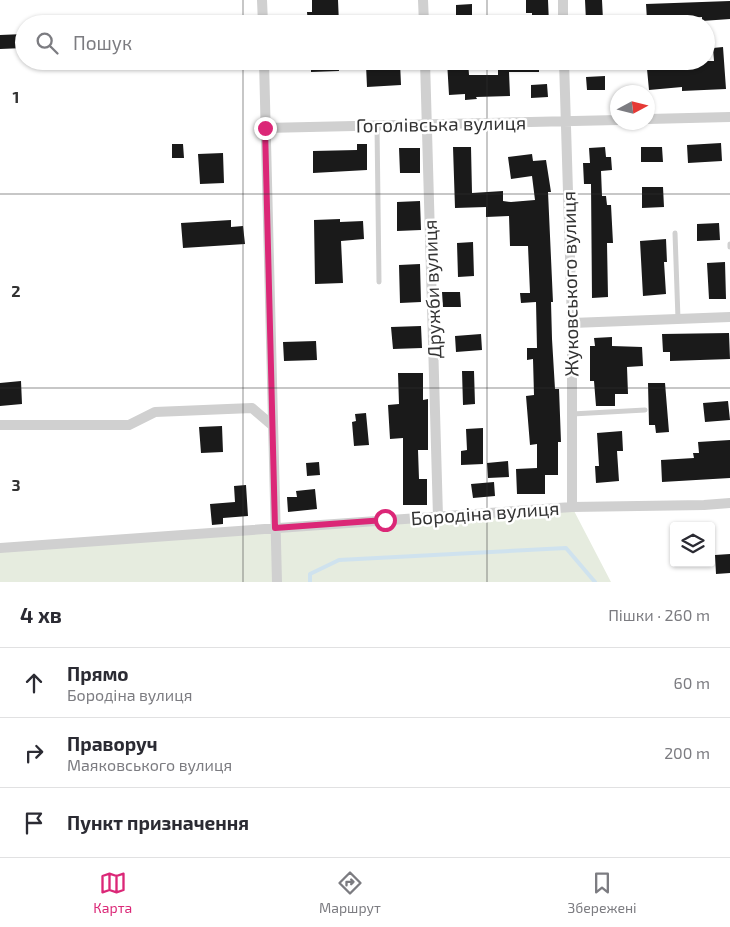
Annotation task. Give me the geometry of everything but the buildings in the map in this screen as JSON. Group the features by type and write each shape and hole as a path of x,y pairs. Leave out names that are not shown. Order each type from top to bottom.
{"street":[{"path":"262,0 263,15"},
{"path":"423,0 424,15"},
{"path":"563,0 563,15"},
{"path":"264,70 277,582"},
{"name":"Дружби вулиця","path":"425,70 438,517"},
{"name":"Жуковського вулиця","path":"564,70 572,323 572,506"},
{"path":"655,119 730,117"},
{"name":"Гоголівська вулиця","path":"265,128 610,120"},
{"path":"572,323 730,317"},
{"path":"0,425 129,425 155,412 252,408 273,426"},
{"name":"Бородіна вулиця","path":"0,548 572,506 730,503"}],"lane":[{"path":"377,125 379,282"},
{"path":"675,233 678,319"},
{"path":"572,414 645,410"}],"shaded area":[{"path":"572,507 611,582 279,582 278,530"},
{"path":"273,531 275,582 0,582 0,550"}],"waterway":[{"path":"310,582 310,574 339,560 566,548 595,582"}],"route":[{"path":"265,128 275,528 385,520"}]}
